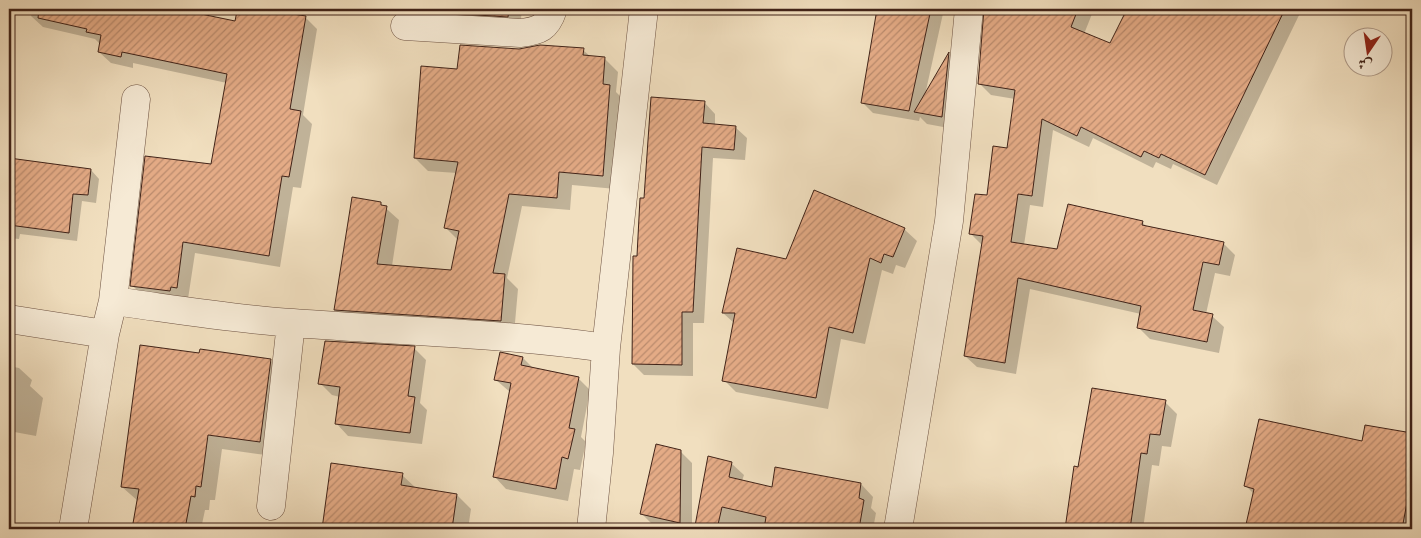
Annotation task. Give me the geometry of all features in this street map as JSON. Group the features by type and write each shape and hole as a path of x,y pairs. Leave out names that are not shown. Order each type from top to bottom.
{"street":[{"path":"405,26 520,33 535,31 547,23 553,9"},
{"path":"591,529 600,453 606,348 644,9"},
{"path":"898,529 949,221 970,9"},
{"path":"73,529 105,334 113,301 136,99"},
{"path":"113,301 291,323 442,332 606,348"},
{"path":"9,319 105,334"},
{"path":"271,506 291,323"}],"building":[{"path":"39,9 177,9 235,21 237,11 249,13 250,9 306,16 290,109 301,111 289,177 282,176 269,256 183,242 177,288 171,287 170,291 130,286 145,156 211,164 227,74 122,52 121,57 98,52 101,35 86,32 87,29 38,18"},
{"path":"463,9 509,9 508,17 462,14"},
{"path":"877,9 931,9 909,111 861,103"},
{"path":"984,9 1078,9 1071,27 1110,43 1127,9 1285,9 1205,175 1161,154 1159,158 1144,151 1141,157 1081,127 1077,136 1042,119 1032,196 1018,194 1011,242 1057,249 1068,204 1143,221 1142,225 1224,242 1219,265 1203,262 1193,310 1213,314 1207,342 1137,328 1141,306 1018,278 1005,363 964,356 983,236 969,234 975,194 987,195 993,146 1007,148 1015,90 978,84"},
{"path":"460,45 519,49 540,45 584,48 583,55 605,57 603,84 610,85 603,176 559,172 557,198 509,194 493,273 505,274 501,321 334,310 352,197 381,202 381,205 387,206 377,264 451,270 459,231 444,228 458,162 414,158 421,66 457,69"},
{"path":"949,52 942,117 914,112"},
{"path":"651,97 705,101 703,123 736,126 734,150 702,147 693,312 682,312 682,365 632,364 633,256 637,256 640,198 644,198"},
{"path":"9,158 91,169 88,195 73,194 69,233 9,225"},
{"path":"814,190 905,228 893,257 884,254 881,263 870,258 853,333 829,327 816,398 722,381 735,313 722,313 737,248 786,259"},
{"path":"325,341 415,346 408,396 415,397 410,433 335,424 340,387 318,384"},
{"path":"140,345 199,353 200,349 271,359 260,442 208,435 201,487 196,486 195,497 191,496 185,529 132,529 139,489 121,487"},
{"path":"500,352 523,357 521,365 579,377 569,428 575,429 568,459 562,457 556,489 493,477 511,383 494,380"},
{"path":"1092,388 1166,400 1160,435 1150,434 1147,454 1141,453 1130,529 1065,529 1074,466 1078,467"},
{"path":"1259,419 1362,441 1365,425 1412,433 1412,476 1402,529 1245,529 1254,489 1244,486"},
{"path":"656,444 681,450 680,523 640,514"},
{"path":"708,456 732,462 729,477 772,487 775,467 861,483 859,498 864,500 859,529 764,529 766,517 722,507 717,529 695,526"},
{"path":"331,463 403,473 401,485 457,494 452,529 322,529"}]}
